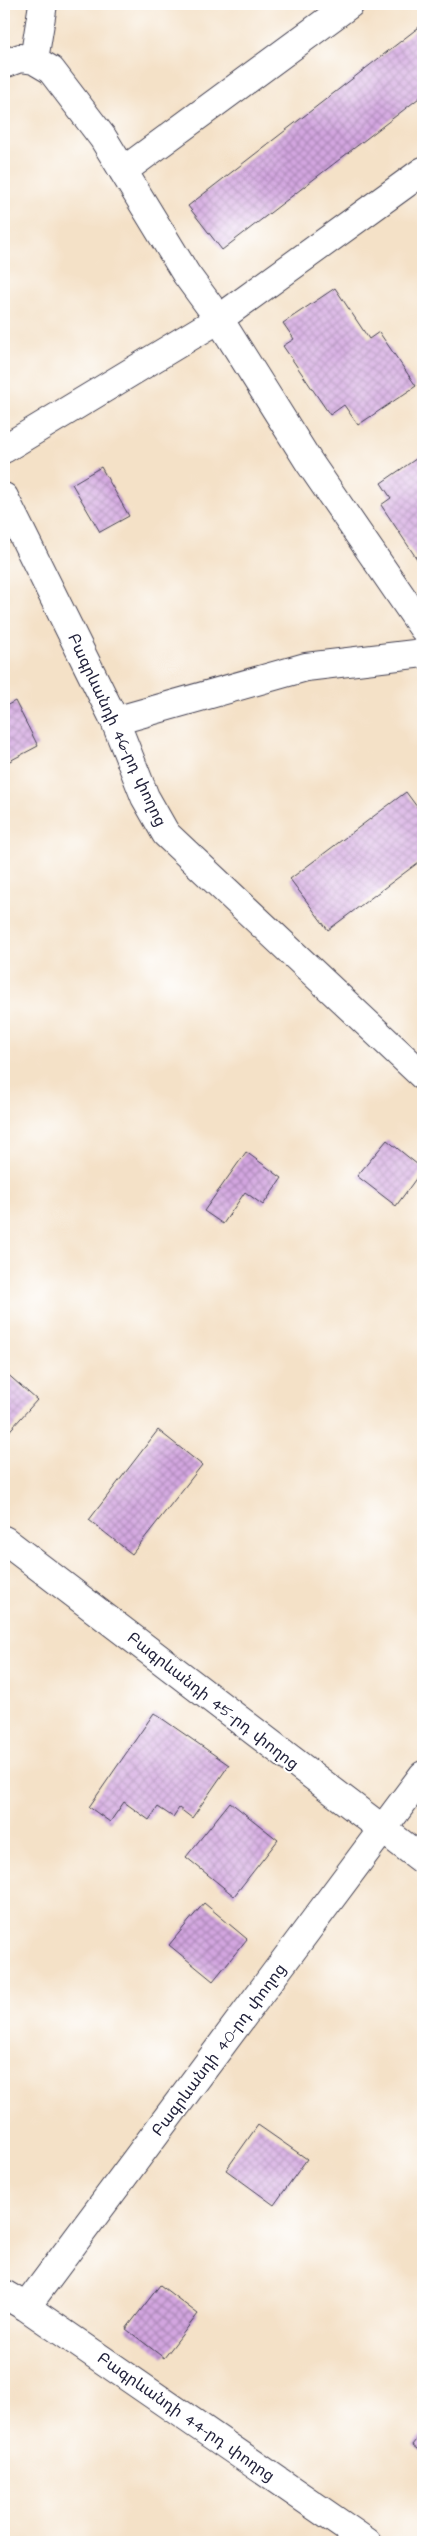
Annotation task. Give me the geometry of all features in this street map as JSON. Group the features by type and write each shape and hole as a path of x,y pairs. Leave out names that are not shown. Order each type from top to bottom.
{"street":[{"path":"34,60 43,4"},
{"path":"123,171 350,4"},
{"path":"4,64 20,58 34,60 52,70 103,138 186,274 219,319 309,462 423,628"},
{"path":"4,448 219,319 423,171"},
{"name":"Բագրևանդի 46-րդ փողոց","path":"4,497 115,721 145,797 166,834 423,1076"},
{"path":"115,721 306,667 423,653"},
{"name":"Բագրևանդի 45-րդ փողոց","path":"4,1540 383,1832 423,1860"},
{"name":"Բագրևանդի 40-րդ փողոց","path":"11,2302 383,1832 423,1775"},
{"name":"Բագրևանդի 44-րդ փողոց","path":"11,2302 368,2542"}],"building":[{"path":"423,24 423,95 222,250 188,206"},
{"path":"335,288 369,339 379,332 416,386 358,425 344,405 330,415 283,346 294,339 283,323"},
{"path":"423,454 423,568 381,505 391,498 381,483"},
{"path":"101,467 129,516 100,532 72,484"},
{"path":"15,701 38,746 4,764 4,707"},
{"path":"406,792 423,815 423,859 328,930 290,879"},
{"path":"387,1140 423,1169 396,1206 357,1176"},
{"path":"246,1152 282,1178 263,1205 245,1192 223,1224 204,1211"},
{"path":"4,1371 37,1400 4,1437"},
{"path":"158,1430 202,1465 132,1554 89,1520"},
{"path":"154,1713 229,1765 192,1818 179,1808 173,1817 158,1807 149,1820 124,1802 110,1822 89,1807"},
{"path":"230,1802 278,1840 234,1896 186,1857"},
{"path":"204,1903 247,1939 213,1981 169,1945"},
{"path":"258,2125 307,2159 274,2205 226,2170"},
{"path":"160,2285 198,2314 164,2358 126,2329"},
{"path":"423,2432 423,2453 413,2445"}]}
